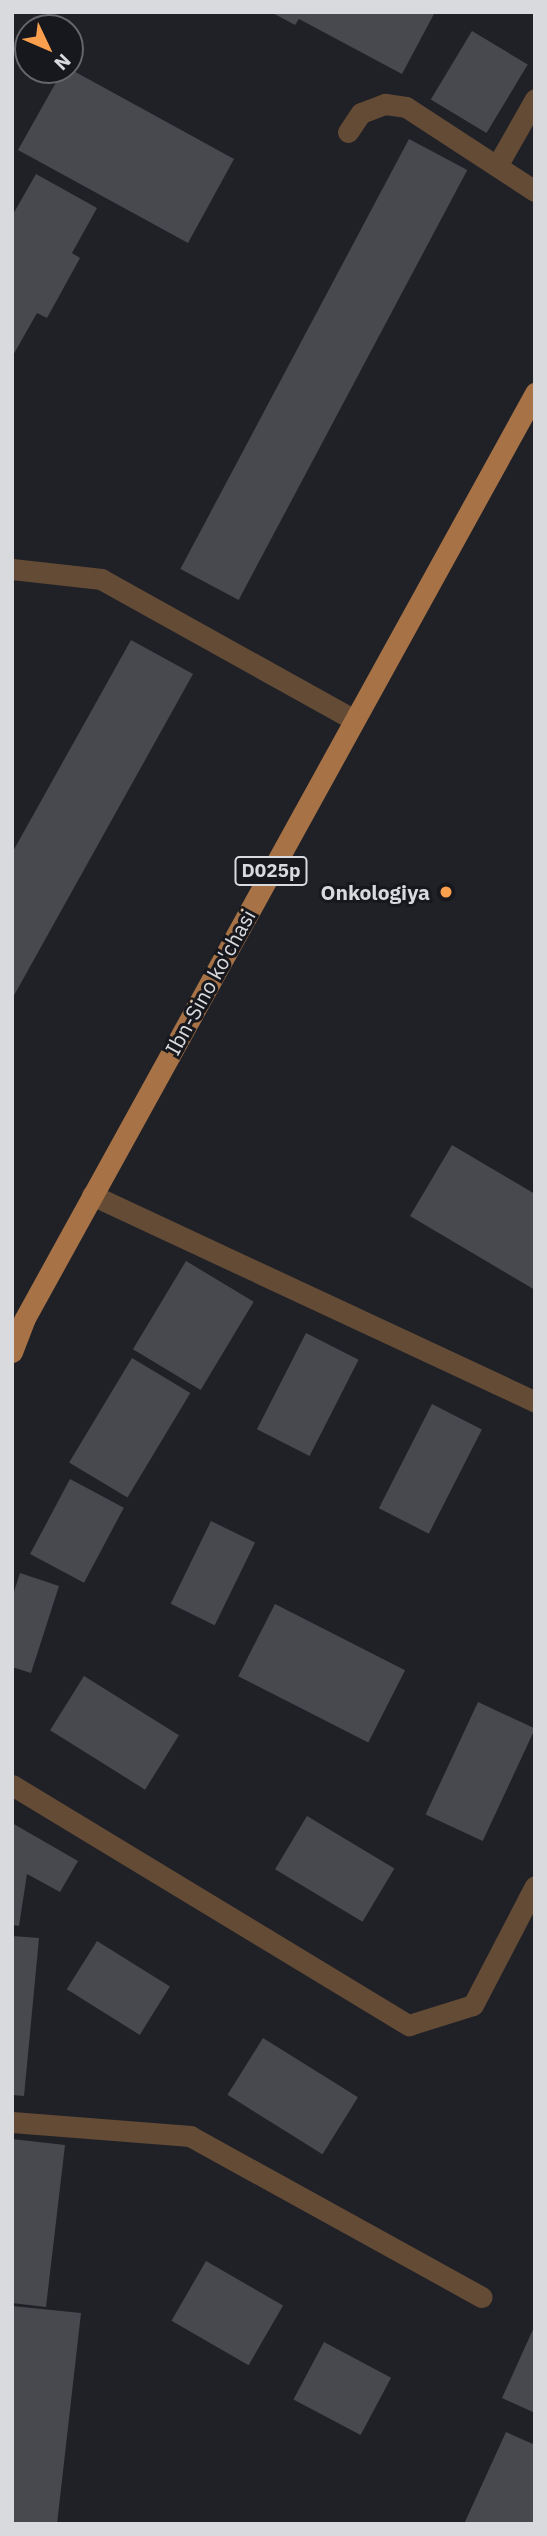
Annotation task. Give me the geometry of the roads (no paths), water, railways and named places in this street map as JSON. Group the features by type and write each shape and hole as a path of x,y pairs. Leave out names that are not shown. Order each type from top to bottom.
{"main road":[{"name":"Ibn-Sino ko'chasi","path":"12,1352 18,1317 92,1195 535,393"}],"street":[{"path":"496,166 535,99"},
{"path":"348,132 361,113 385,104 406,107 535,191"},
{"path":"12,569 101,579 354,720"},
{"path":"92,1195 535,1402"},
{"path":"12,1785 409,2025 472,2005 535,1886"},
{"path":"12,2122 190,2136 482,2297"}],"place":[{"name":"Onkologiya","path":"446,892"}]}
